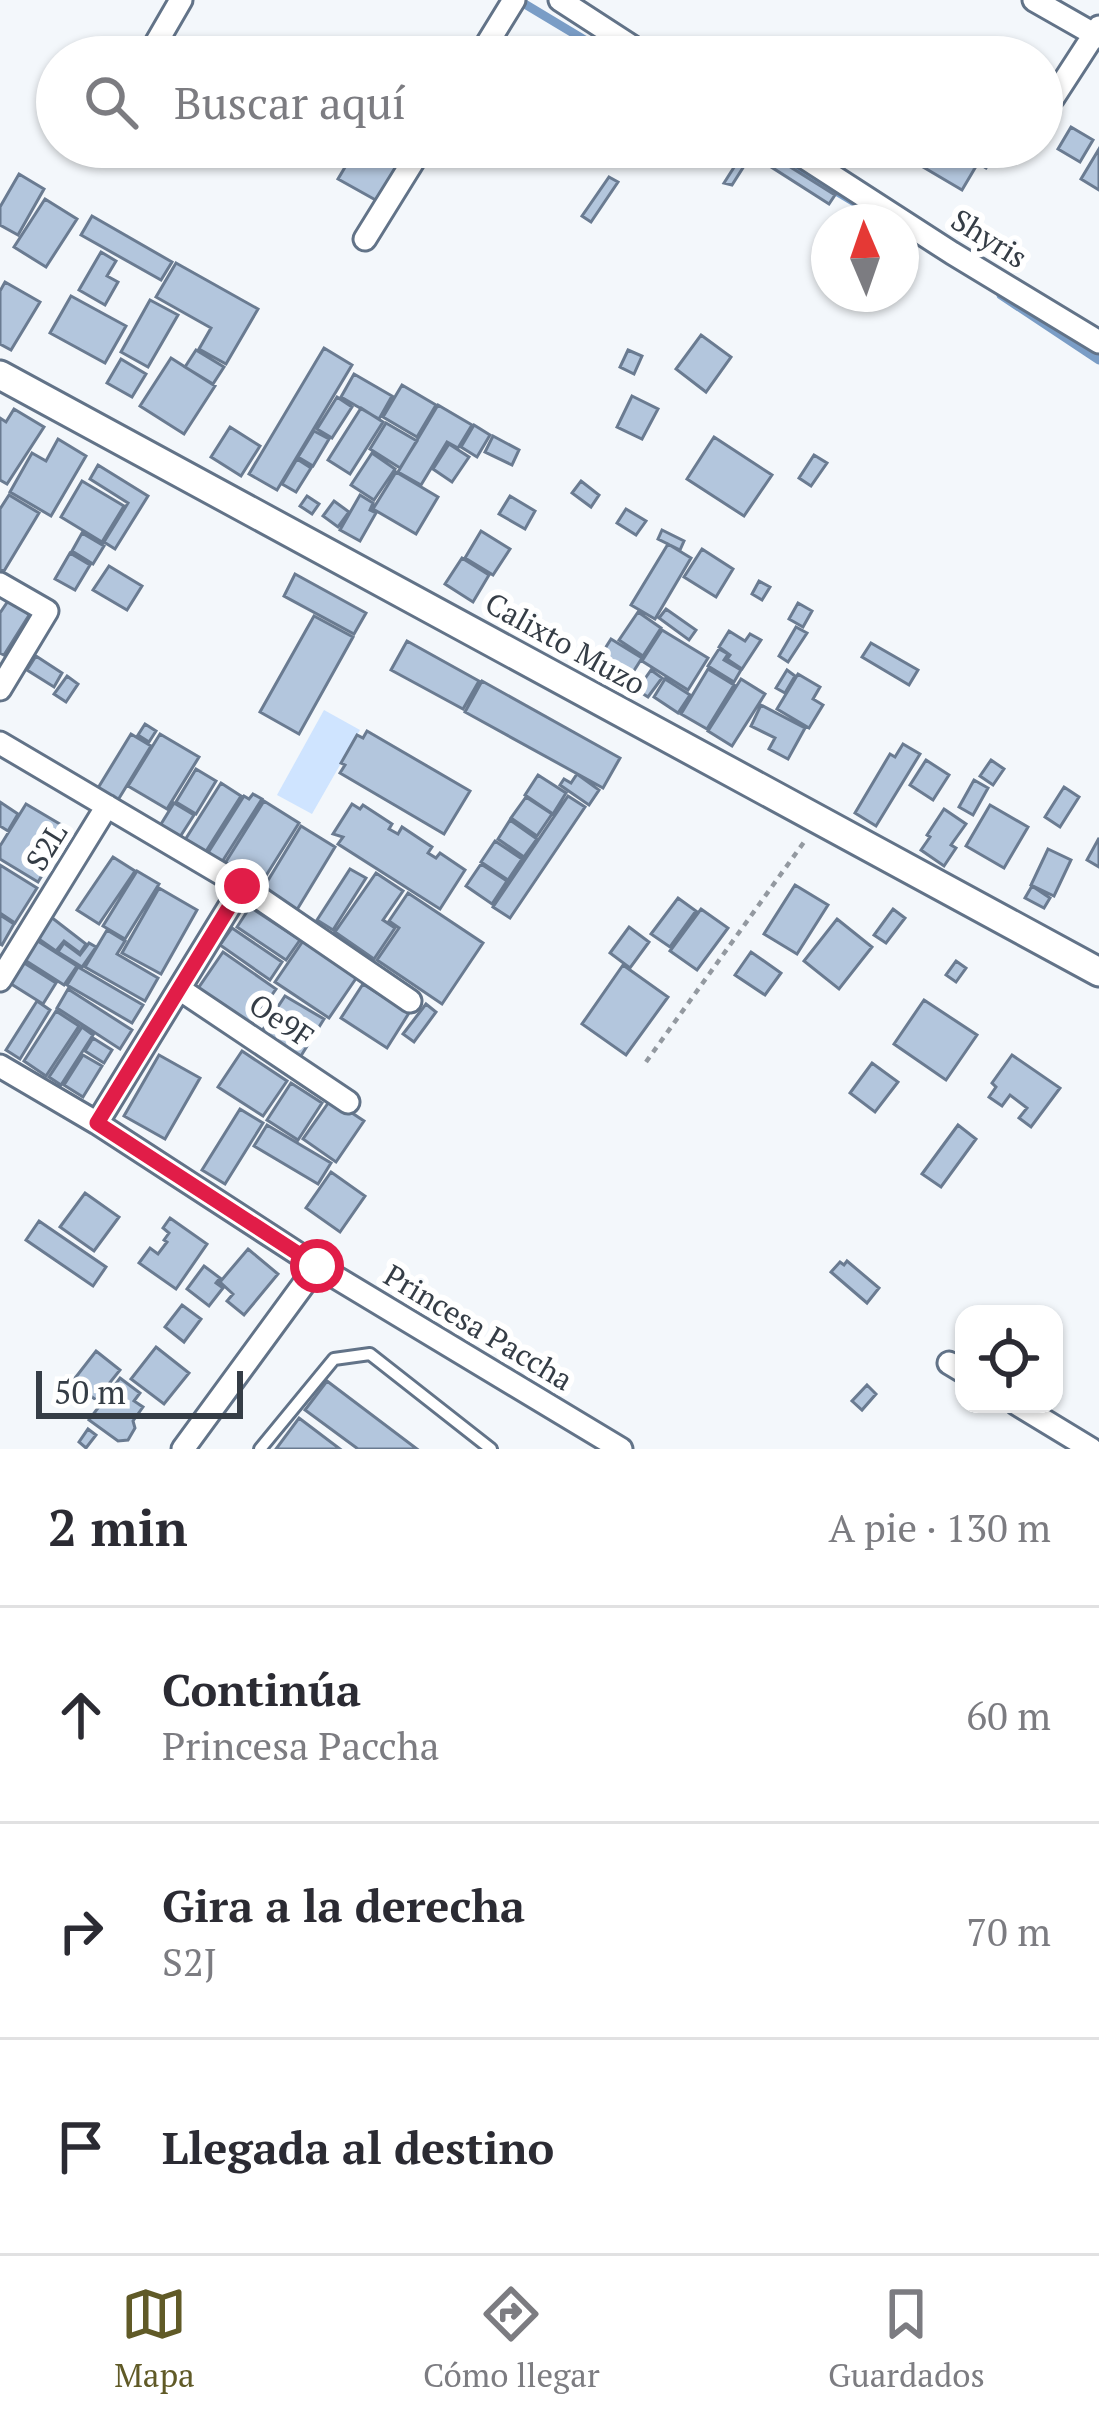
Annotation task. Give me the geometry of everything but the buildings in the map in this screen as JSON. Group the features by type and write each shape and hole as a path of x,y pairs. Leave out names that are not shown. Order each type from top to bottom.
{"street":[{"path":"160,36 181,0"},
{"path":"492,36 514,0"},
{"path":"560,0 616,36"},
{"path":"1034,0 1098,33 1063,82"},
{"path":"365,238 409,168"},
{"name":"Shyris","path":"820,168 1099,342"},
{"name":"Calixto Muzo","path":"3,382 1099,972"},
{"path":"0,584 47,611 0,689"},
{"path":"0,743 242,886 410,1001"},
{"name":"S2L","path":"0,980 107,806"},
{"path":"97,1123 242,886"},
{"name":"Oe9F","path":"181,990 348,1102"},
{"name":"Princesa Paccha","path":"0,1066 317,1266 621,1449"},
{"path":"183,1449 317,1266"},
{"path":"1032,1413 1091,1449"}],"lane":[{"path":"260,1449 334,1359 370,1354 491,1449"}],"path":[{"path":"646,1061 820,820"}],"shaded area":[{"path":"324,710 360,730 312,814 277,795"}],"waterway":[{"path":"518,0 578,36"},
{"path":"798,168 856,203"},
{"path":"1001,295 1099,360"}],"route":[{"path":"242,886 97,1123 317,1266"}]}
